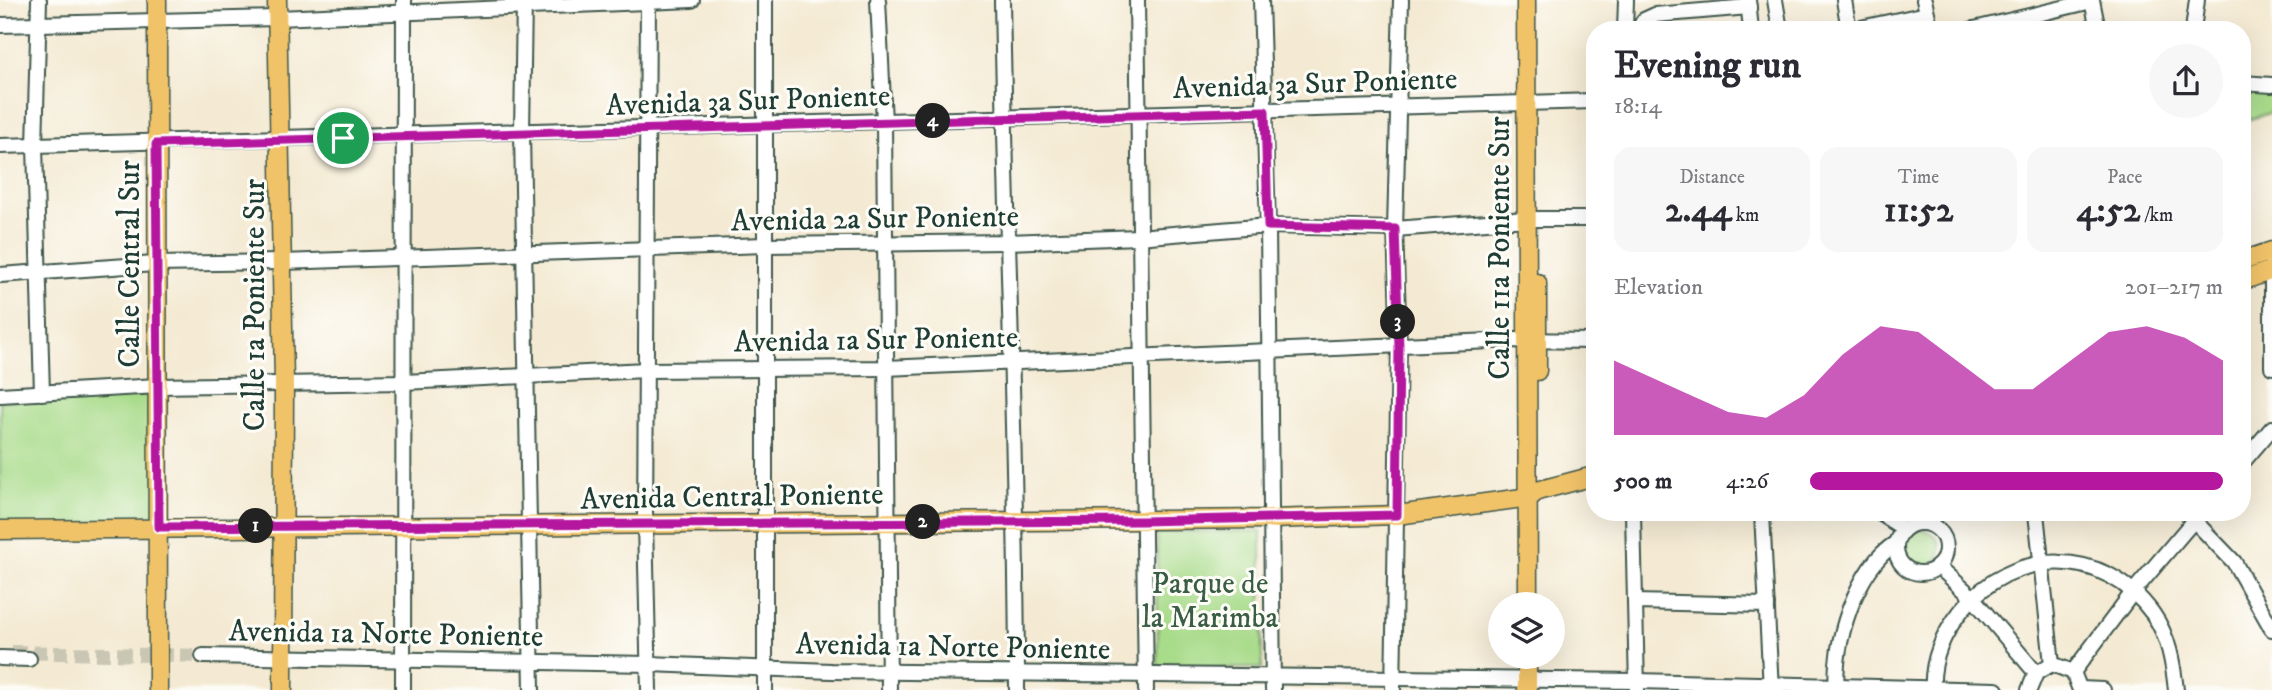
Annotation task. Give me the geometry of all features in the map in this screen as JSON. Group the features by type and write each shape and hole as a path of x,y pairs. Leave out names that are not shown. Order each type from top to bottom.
{"main road":[{"name":"Calle Central Sur","path":"157,0 155,264 159,527 158,690"},
{"name":"Calle 11a Poniente Sur","path":"1526,0 1533,103"},
{"name":"Calle 11a Poniente Sur","path":"1533,548 1531,340 1533,103 1537,0"},
{"name":"Calle 1a Poniente Sur","path":"278,9 284,383 283,690"},
{"path":"2251,258 2272,251"},
{"path":"2251,277 2271,268"},
{"name":"Avenida Central Poniente","path":"0,530 283,525 405,527 1143,521 1397,515 1533,494 1586,478"},
{"path":"1529,592 1533,548"},
{"path":"1533,548 1537,592"}],"street":[{"path":"39,0 35,146 42,393"},
{"path":"0,25 157,20 278,9 692,0"},
{"path":"765,0 765,690"},
{"path":"878,0 886,244 889,690"},
{"path":"1002,0 1006,242 1013,363 1017,690"},
{"path":"1137,0 1146,690"},
{"path":"1261,0 1268,226 1273,683"},
{"path":"1393,685 1399,347 1395,229 1401,0"},
{"path":"1625,21 1626,0"},
{"path":"1775,0 1778,21"},
{"path":"1843,0 1848,21"},
{"path":"2007,21 2092,0 2096,21"},
{"path":"2194,21 2197,0"},
{"path":"648,1 645,523 649,690"},
{"path":"524,4 522,133 532,690"},
{"path":"1647,21 1655,15 1748,4"},
{"path":"403,690 404,6"},
{"path":"1880,21 1926,7"},
{"path":"2251,84 2272,85"},
{"name":"Avenida 3a Sur Poniente","path":"0,146 156,144 1586,102"},
{"name":"Avenida 2a Sur Poniente","path":"0,275 155,264 404,259 765,245 1006,242 1138,237 1268,226 1395,229 1532,219 1586,219"},
{"path":"2271,268 2272,367"},
{"name":"Avenida 1a Sur Poniente","path":"0,395 158,386 404,382 646,370 886,368 1268,350 1531,340 1586,341"},
{"path":"2251,452 2272,428"},
{"path":"1633,521 1637,686"},
{"path":"1762,521 1771,687"},
{"path":"1892,521 1904,529"},
{"path":"1837,687 1842,635 1862,582 1896,543 1904,529 1917,521"},
{"path":"1896,543 1897,554 1906,568 1923,572 1938,565 1943,559 1945,542 1936,528 1926,521"},
{"path":"2036,521 2052,664"},
{"path":"2073,672 2189,521"},
{"path":"2199,521 2234,562 2272,629"},
{"path":"1933,688 1935,658 1950,626 1972,597 2001,576 2039,563 2072,563 2104,571 2133,592 2153,615 2166,639 2176,690"},
{"path":"1938,565 1972,597 2036,673"},
{"path":"1635,602 1767,604"},
{"name":"Avenida 1a Norte Poniente","path":"203,656 649,664 889,672 1145,675 1273,683 1996,690"},
{"path":"0,658 29,659"},
{"path":"2052,664 2073,672 2080,690 2103,690"},
{"path":"2029,690 2036,673 2052,664"}],"green space":[{"path":"2251,90 2272,91 2272,112 2251,119"},
{"path":"157,394 157,524 0,526 0,401"},
{"path":"1921,530 1934,536 1940,549 1934,562 1921,568 1908,562 1902,549 1908,536"},
{"name":"Parque de la Marimba","path":"1261,531 1262,668 1158,669 1157,532"}],"tunnel":[{"path":"12,652 203,656"}],"route":[{"path":"1265,111 1268,226 1395,229 1399,347 1397,515 1143,521 159,527 156,144 343,138 1265,111"}]}
